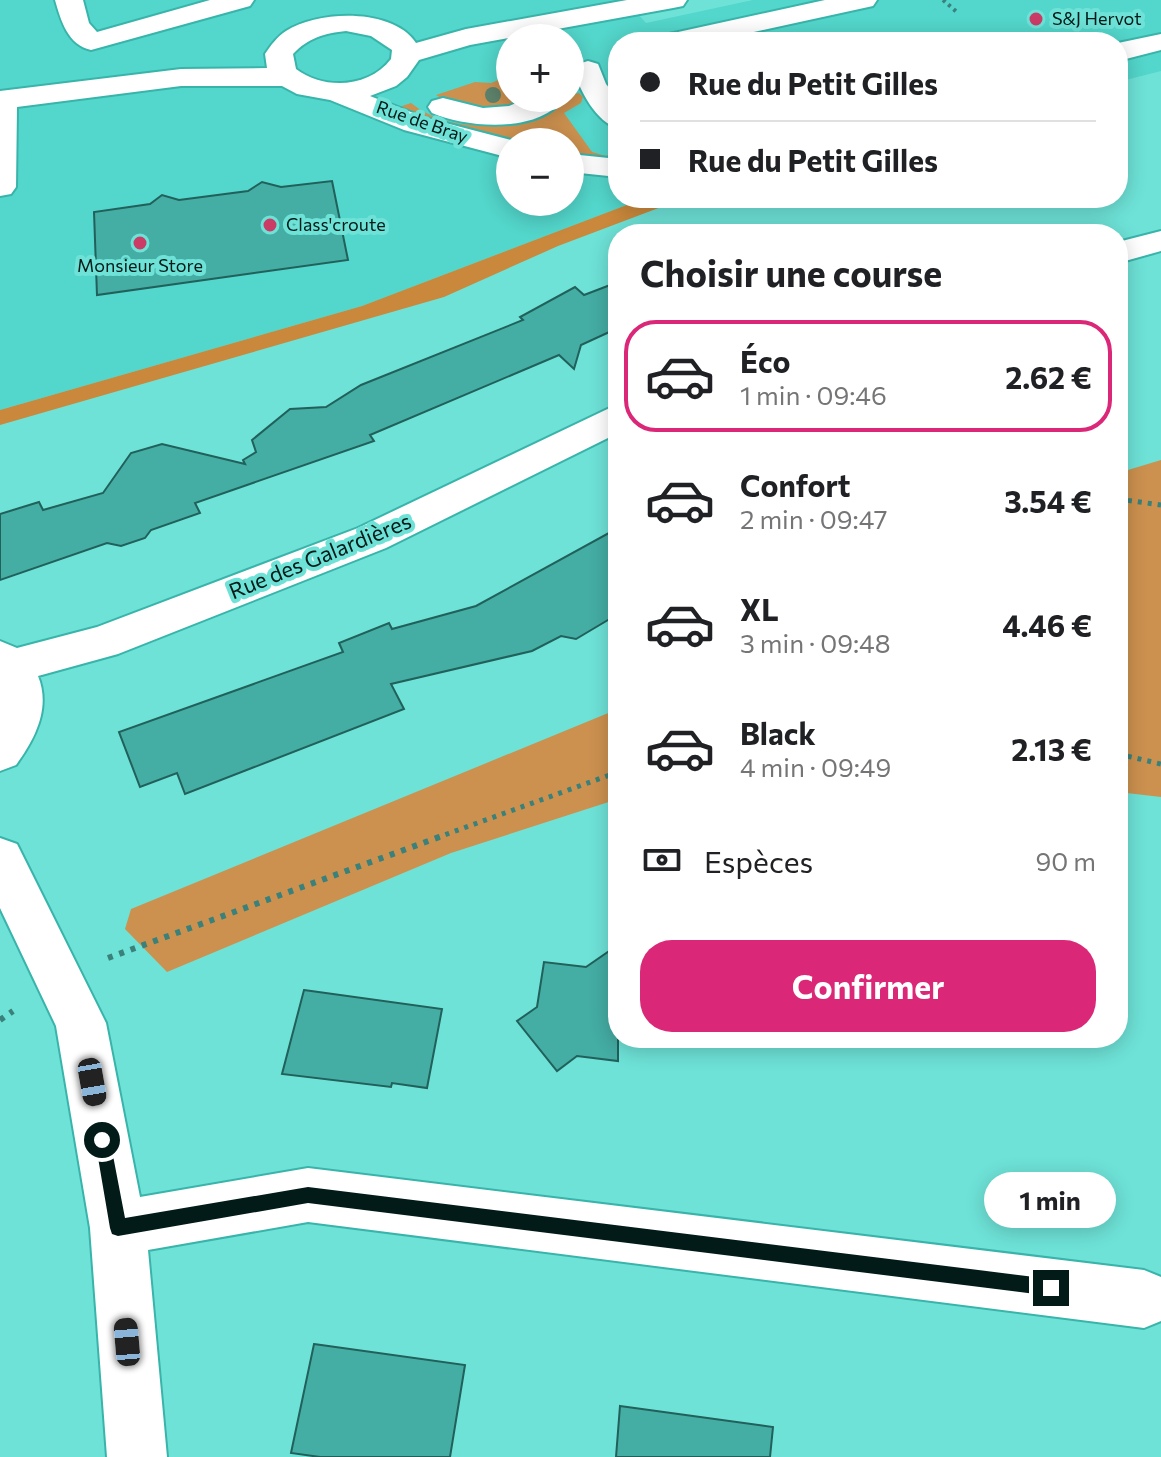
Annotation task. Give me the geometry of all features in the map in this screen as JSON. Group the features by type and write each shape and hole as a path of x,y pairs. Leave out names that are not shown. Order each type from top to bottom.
{"street":[{"path":"69,0 76,25 91,42 240,0"},
{"path":"149,82 234,63 300,22 369,26 459,21 574,0"},
{"path":"335,92 406,80 466,37 673,0"},
{"path":"715,32 863,0"},
{"path":"0,187 1,100 149,82 235,76 287,78 278,60 300,22"},
{"name":"Rue de Bray","path":"300,22 369,26 402,42 406,80 457,114 494,116 519,112"},
{"path":"1128,50 1161,42"},
{"path":"589,70 592,85 608,106"},
{"name":"Rue de Bray","path":"287,78 303,86 335,92 415,124 496,145"},
{"path":"584,164 608,167"},
{"path":"1128,250 1161,241"},
{"name":"Rue des Galardières","path":"6,662 103,642 372,538 608,422"},
{"path":"0,752 12,738 23,712 22,687 6,662"},
{"path":"0,859 81,1023 118,1228 137,1457"},
{"path":"118,1228 308,1195 1144,1299"}],"path":[{"path":"943,0 958,13"},
{"path":"1128,500 1161,505"},
{"path":"1128,756 1161,764"},
{"path":"0,1020 60,976 608,776"}],"shaded area":[{"path":"0,0 625,0 646,23 753,0 1161,0 1161,71 1128,79 1128,32 608,32 608,208 619,208 362,306 0,410"},
{"path":"496,81 496,108 459,106 436,95 475,82"},
{"path":"411,103 426,113 460,124 498,125 545,112 566,112 575,128 496,128 496,138 412,115 399,107"},
{"path":"584,141 592,152 608,155 608,161 584,159"},
{"path":"619,208 659,208 616,224 608,224 608,227 444,297 0,425 0,410 362,306"},
{"path":"1161,460 1161,797 1128,793 1128,470"},
{"path":"608,713 608,802 451,853 167,972 125,929 131,909"}],"building":[{"path":"332,181 348,260 97,295 94,212 150,204 162,195 179,200 248,191 262,182 281,187"},
{"path":"608,286 608,333 581,345 574,369 559,355 370,435 374,441 195,503 200,513 151,530 145,538 121,546 107,543 0,580 0,514 39,502 43,510 103,493 131,453 162,444 245,464 243,460 256,452 252,440 290,409 326,407 361,385 523,320 520,317 575,287 584,295"},
{"path":"608,533 608,620 576,639 561,636 532,651 391,684 404,709 185,794 177,773 140,787 119,732 343,652 339,643 389,623 392,629 476,606"},
{"path":"608,952 608,1048 618,1048 618,1061 577,1056 557,1071 517,1021 537,1007 544,962 586,967"},
{"path":"304,990 442,1009 427,1088 392,1083 391,1087 282,1074"},
{"path":"314,1344 465,1365 450,1457 320,1457 291,1453"},
{"path":"620,1406 773,1427 770,1457 616,1457"}],"place":[{"name":"S&J Hervot","path":"1036,19"},
{"name":"Class'croute","path":"270,225"},
{"name":"Monsieur Store","path":"140,243"}],"route":[{"path":"102,1140 118,1228 308,1195 1051,1288"}]}
